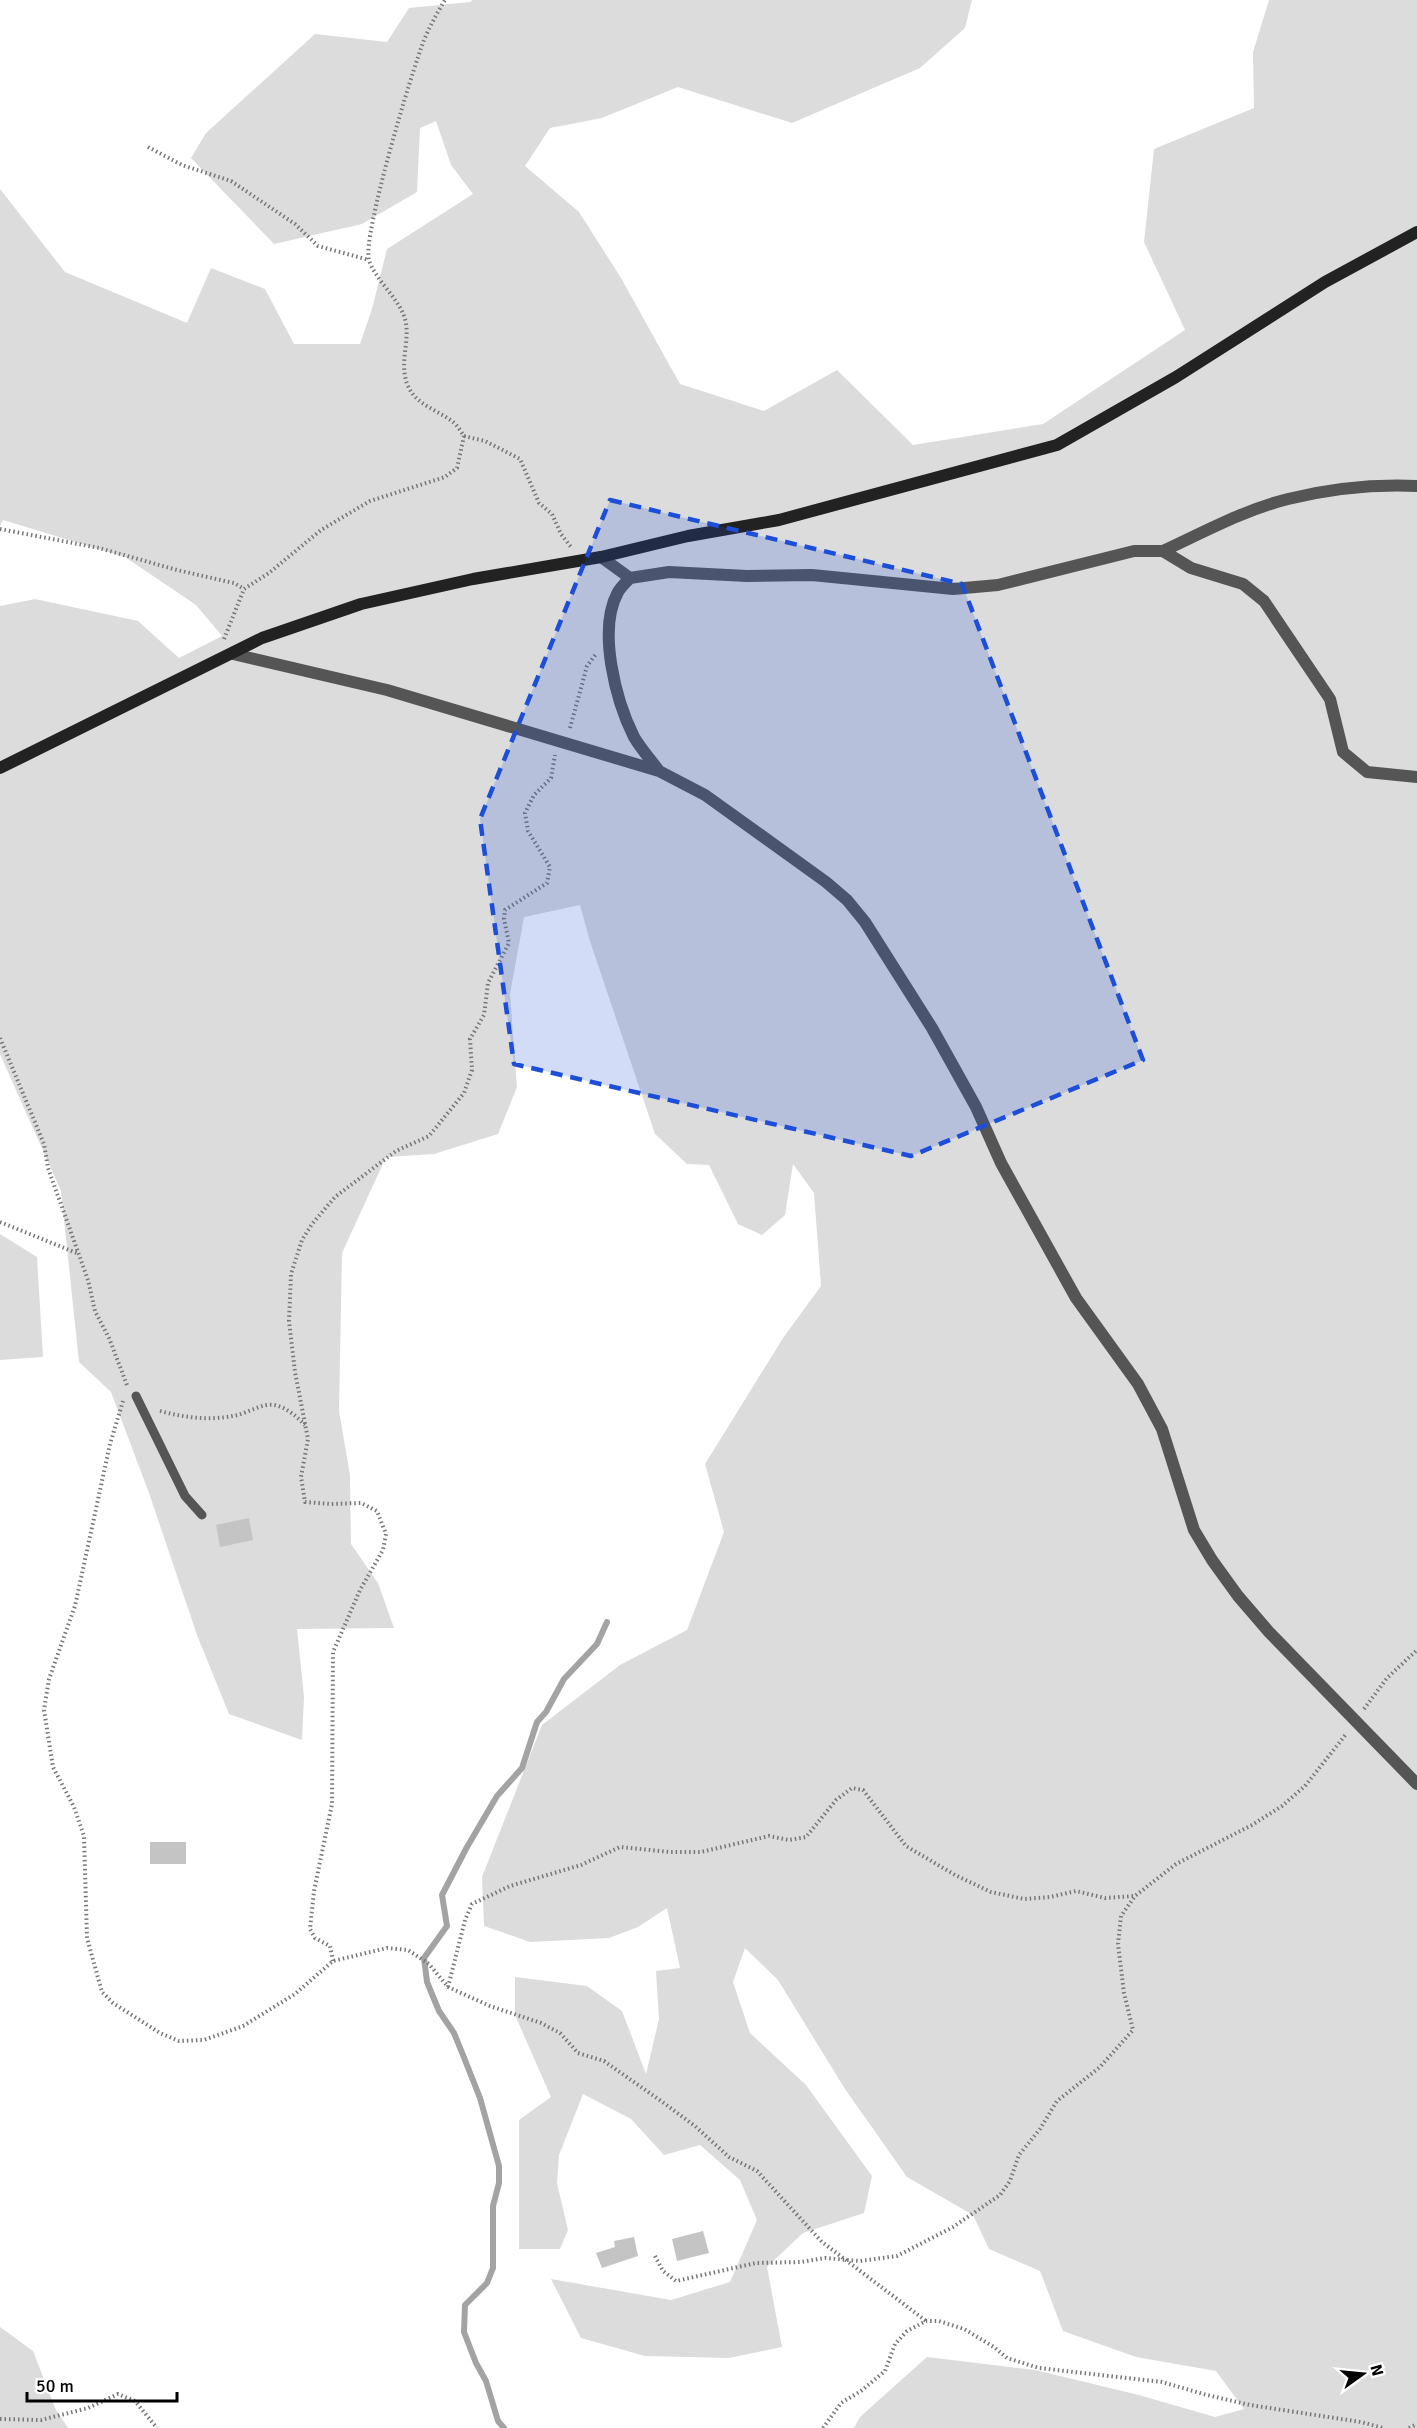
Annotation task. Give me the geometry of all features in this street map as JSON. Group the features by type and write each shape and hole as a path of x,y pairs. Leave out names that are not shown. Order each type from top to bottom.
{"street":[{"path":"0,768 262,638 361,604 472,579 779,520 1057,445 1176,377 1325,282 1417,232"},
{"path":"659,771 634,737 618,692 608,649 612,615 618,593 630,578 669,572 747,576 812,575 953,589 998,585 1134,551 1163,551 1232,518 1287,499 1355,488 1417,486"},
{"path":"1163,551 1191,568 1243,584 1264,601 1330,699 1343,752 1367,772 1417,777"},
{"path":"601,556 630,578"},
{"path":"233,654 387,690 659,771 705,795 826,882 847,900 865,922 932,1028 976,1107 1001,1163 1076,1298 1138,1384 1162,1429 1194,1530 1212,1560 1238,1596 1269,1632 1417,1784"}],"lane":[{"path":"136,1396 185,1496 202,1515"}],"path":[{"path":"445,0 435,16 416,65 383,177 369,244 369,260 405,318 406,336 402,366 408,387 423,404 455,423 464,436 485,441 520,459 539,503 552,514 569,546 601,556"},
{"path":"148,147 182,165 231,181 295,224 318,246 369,260"},
{"path":"212,664 220,650 244,589 269,573 321,530 347,513 370,501 445,477 458,468 464,436"},
{"path":"0,529 99,548 234,583 244,589"},
{"path":"333,1961 330,1946 315,1938 310,1929 314,1891 332,1804 333,1652 360,1590 383,1550 386,1534 378,1511 362,1503 305,1502 301,1477 308,1439 295,1372 290,1321 291,1274 303,1240 312,1224 335,1197 396,1151 429,1136 464,1093 472,1070 470,1039 483,1015 488,983 509,943 504,919 505,910 547,883 550,867 528,831 525,813 534,795 551,778 560,740 569,730 587,666 609,641"},
{"path":"0,1038 44,1144 48,1168 79,1254 95,1311 109,1338 128,1389 150,1409 188,1419 236,1416 270,1404 281,1407 305,1425"},
{"path":"0,1222 79,1254"},
{"path":"128,1389 114,1424 75,1606 49,1679 44,1710 53,1767 74,1807 84,1836 87,1938 102,1992 112,2003 179,2041 204,2040 251,2021 295,1994 333,1961 387,1948 408,1950 429,1964 448,1986 490,2006 541,2023 560,2033 578,2053 604,2061 694,2126 729,2157 757,2171 822,2242 844,2261 926,2321"},
{"path":"655,2256 663,2271 676,2281 756,2263 801,2262 825,2258 844,2261 897,2256 953,2227 1000,2195 1010,2181 1018,2155 1040,2129 1057,2101 1100,2067 1133,2030 1124,1993 1118,1944 1121,1916 1135,1896 1176,1863 1252,1825 1282,1806 1305,1786 1356,1722 1387,1678 1417,1650"},
{"path":"448,1986 465,1920 472,1904 510,1886 580,1865 620,1847 670,1852 701,1852 769,1836 789,1840 806,1837 837,1800 852,1788 863,1790 906,1846 955,1875 990,1892 1024,1899 1050,1897 1076,1891 1105,1899 1135,1896"},
{"path":"823,2428 841,2403 861,2391 885,2371 895,2344 907,2331 926,2321 939,2321 964,2329 994,2347 1006,2358 1039,2368 1162,2382 1207,2396 1361,2422 1383,2428"},
{"path":"0,2419 42,2420 88,2408 118,2394 135,2401 157,2428"},
{"path":"1409,2428 1417,2424"}],"highlighted area":[{"path":"610,500 962,584 1143,1060 911,1156 514,1064 480,819"}],"shaded area":[{"path":"473,0 972,0 965,28 920,68 792,123 678,87 602,118 550,128 525,166 579,212 621,278 680,384 764,411 837,370 913,445 1043,424 1185,330 1144,242 1154,149 1254,108 1253,52 1269,0 1417,0 1417,2428 854,2428 860,2417 927,2357 1035,2370 1139,2395 1215,2417 1244,2409 1216,2371 1136,2357 1063,2331 1040,2271 989,2249 973,2215 907,2177 845,2089 778,1980 745,1948 733,1982 750,2033 806,2085 872,2176 864,2213 803,2233 767,2267 782,2347 729,2358 645,2356 581,2338 551,2279 671,2300 730,2282 757,2220 740,2180 700,2145 664,2155 631,2119 583,2094 559,2155 557,2183 568,2230 560,2249 519,2249 519,2120 551,2097 515,2015 515,1977 587,1986 622,2011 646,2074 659,2019 656,1971 680,1968 667,1908 638,1927 609,1938 530,1942 484,1926 482,1877 542,1725 620,1665 687,1630 724,1532 705,1464 783,1338 821,1286 814,1193 793,1164 785,1215 762,1235 738,1224 709,1165 687,1164 655,1134 580,905 524,917 510,994 517,1087 498,1134 434,1154 386,1157 342,1253 339,1411 350,1475 351,1544 378,1583 394,1628 297,1629 304,1697 302,1740 229,1714 197,1635 149,1493 111,1392 79,1362 61,1191 0,1054 0,606 35,599 138,621 179,658 222,636 196,605 125,557 3,520 0,526 0,189 65,272 187,323 211,268 265,289 294,344 360,344 372,309 387,249 473,194 451,165 436,121 420,128 417,192 362,224 274,244 191,158 206,133 315,34 387,42 409,8"},
{"path":"0,1234 37,1257 43,1357 0,1360"},
{"path":"0,2327 33,2351 55,2408 68,2428 0,2428"}],"building":[{"path":"249,1518 253,1540 220,1547 216,1525"},
{"path":"150,1842 186,1842 186,1864 150,1864"},
{"path":"703,2231 709,2253 677,2261 672,2239"},
{"path":"634,2237 638,2256 602,2268 596,2253 615,2247 614,2241"}],"waterway":[{"path":"504,2428 498,2421 486,2381 464,2332 465,2305 487,2283 493,2268 493,2206 499,2183 499,2166 480,2098 454,2033 439,2011 427,1982 424,1958 447,1926 442,1895 467,1847 497,1796 522,1768 537,1722 546,1712 564,1679 597,1644 607,1622"}]}
